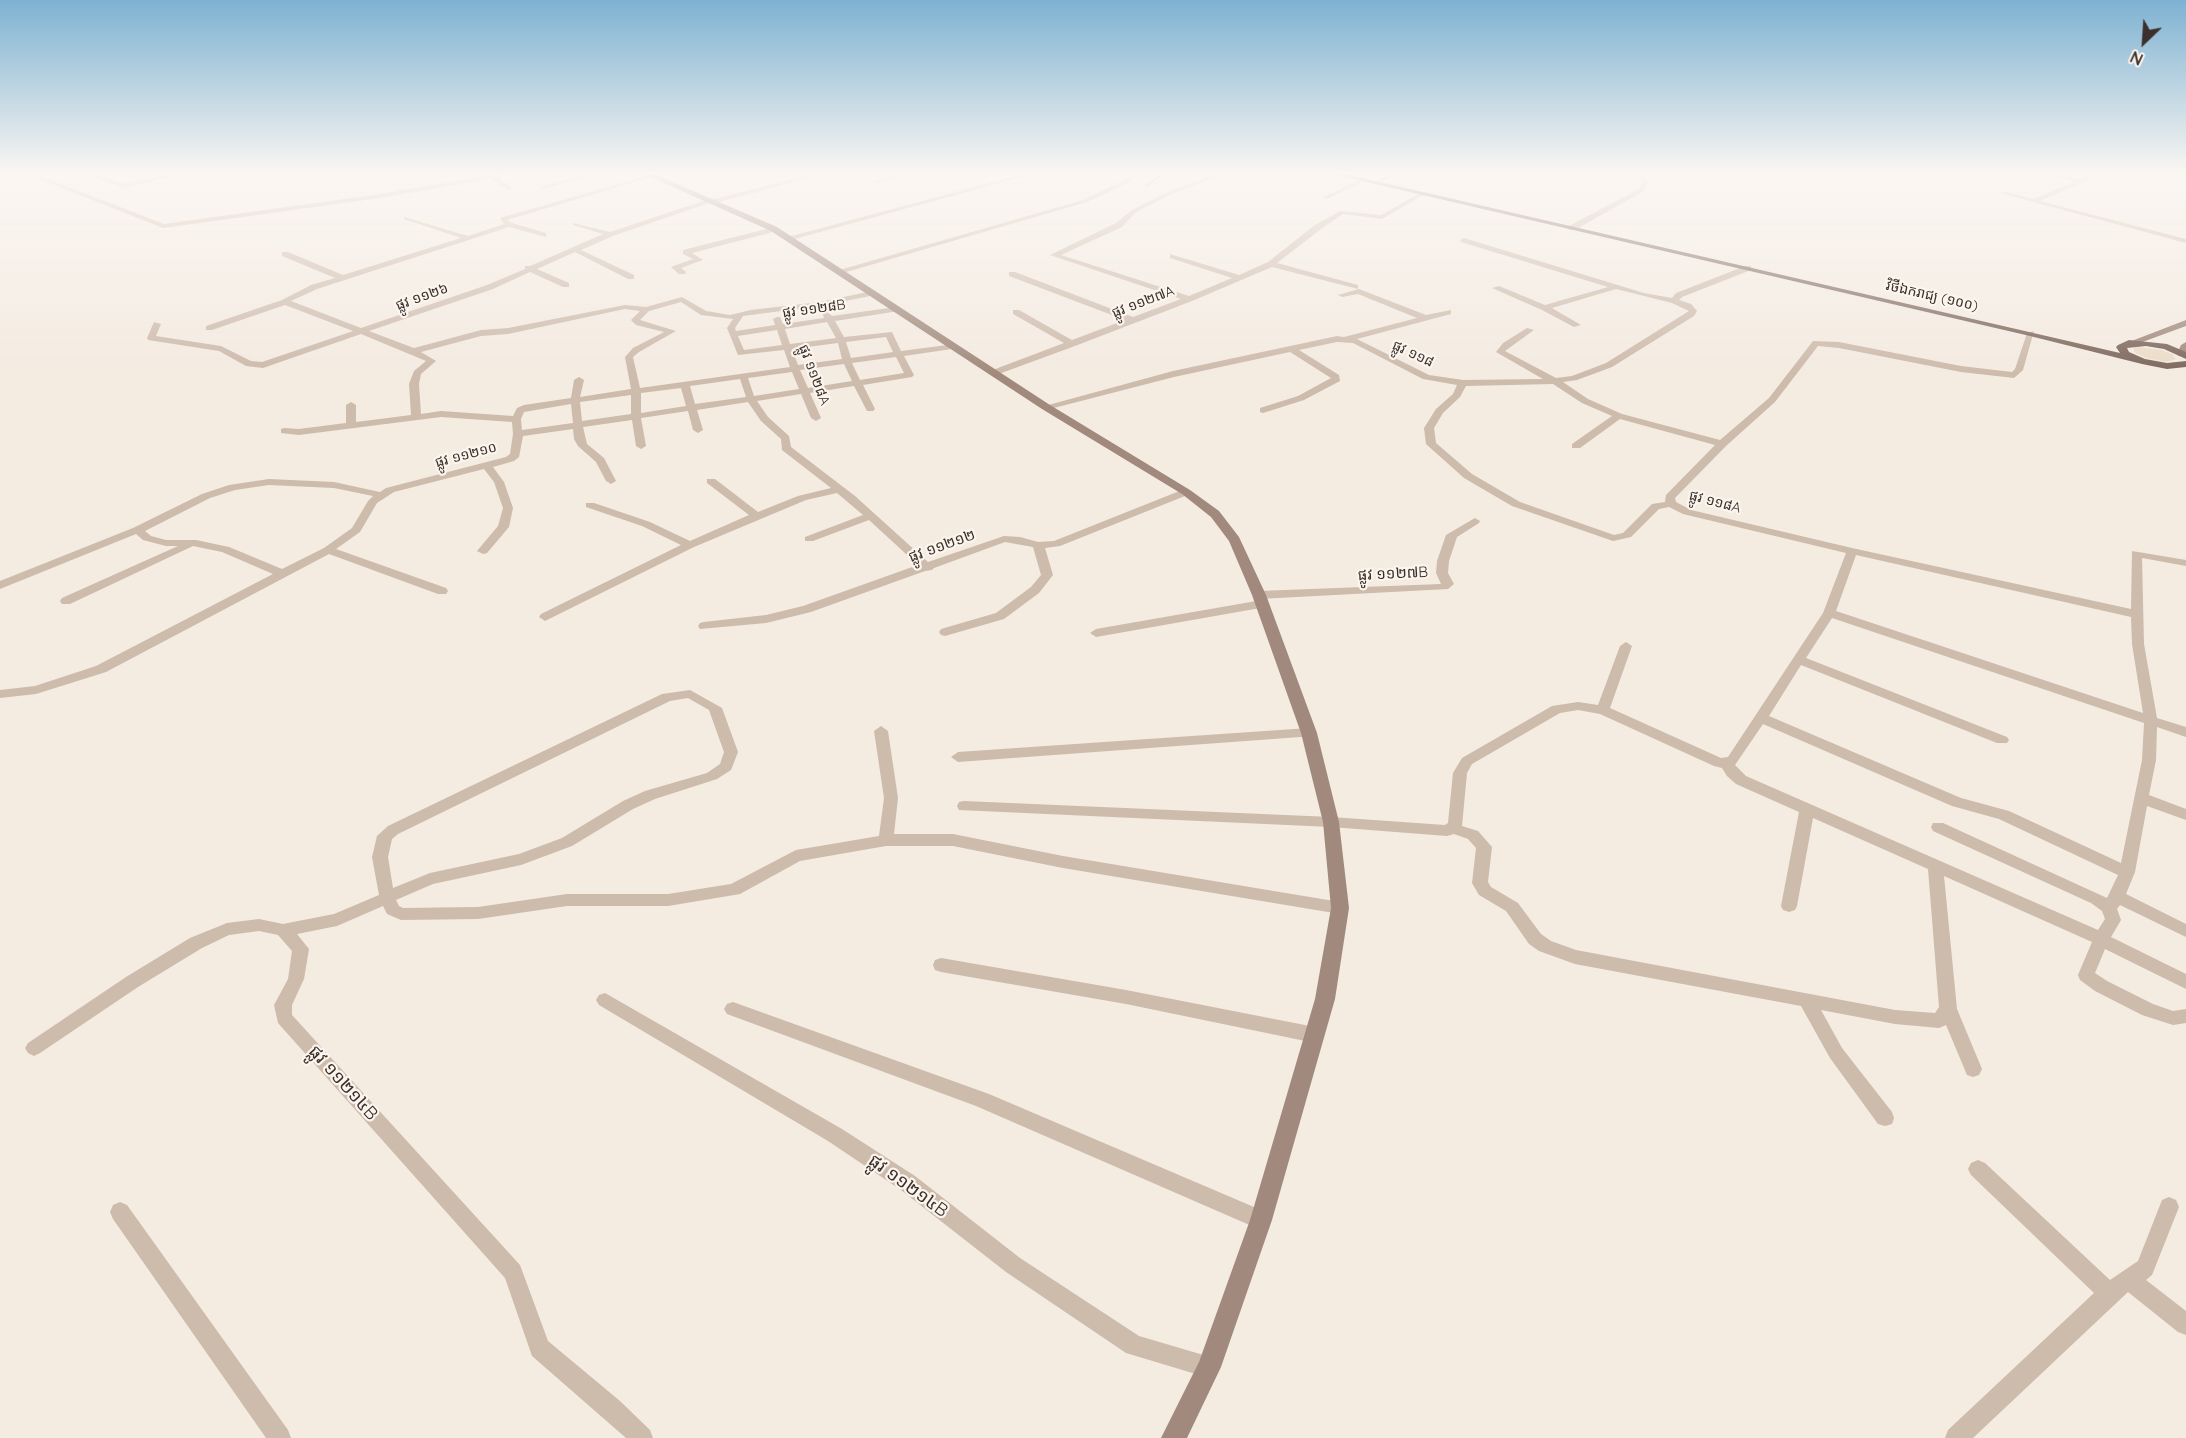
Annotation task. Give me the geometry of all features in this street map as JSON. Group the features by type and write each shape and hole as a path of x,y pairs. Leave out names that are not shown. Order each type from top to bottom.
{"main road":[{"path":"793,241 1046,407 1186,492 1215,514 1235,540 1261,599 1309,734 1331,822 1340,908 1325,999 1261,1220 1209,1367 1174,1438"},
{"name":"វិថីឯករាជ្យ (១០០)","path":"1630,241 2031,333"},
{"path":"2186,323 2121,347 2123,351 2147,362 2176,366 2186,364"},
{"path":"2173,329 2186,333"},
{"path":"2031,333 2156,345 2185,352"},
{"path":"2031,333 2186,371"}],"street":[{"path":"209,328 285,302 314,286 458,241"},
{"name":"ផ្លូវ ១១២៦","path":"157,324 151,338 221,349 234,354 241,361 256,365 362,332 489,287 593,241"},
{"path":"682,272 675,267 700,260 686,252 727,241"},
{"path":"831,265 926,241"},
{"path":"1084,241 1054,255 1189,299"},
{"name":"ផ្លូវ ១១២៧A","path":"993,373 1240,278 1271,264 1300,241"},
{"path":"1468,241 1642,295 1674,301 1679,295 1748,268"},
{"path":"574,249 631,277"},
{"path":"285,254 342,278"},
{"path":"1173,256 1240,278"},
{"path":"1271,264 1355,287"},
{"path":"528,268 566,285"},
{"path":"1012,274 1132,320"},
{"path":"1545,308 1618,286"},
{"path":"1496,288 1545,308 1577,325"},
{"path":"1342,295 1359,291 1425,318"},
{"path":"413,351 481,333 500,332 625,307 646,309 682,299 712,315 739,316 820,304 872,293"},
{"name":"ផ្លូវ ១១៨","path":"1347,339 1426,376 1464,383 1555,381 1574,378 1609,365 1693,311 1688,306 1674,301"},
{"path":"285,302 413,351 432,361 417,373 414,384 416,416"},
{"path":"820,304 841,340 847,361 870,409"},
{"path":"642,446 636,416 636,392 630,355 672,331 635,320 646,309"},
{"name":"ផ្លូវ ១១២៨A","path":"774,309 795,369 816,417"},
{"name":"ផ្លូវ ១១២៨B","path":"734,334 831,321 896,309"},
{"path":"1016,312 1072,344"},
{"path":"1046,407 1173,374 1347,339 1448,312"},
{"path":"518,434 909,375 888,334 741,353 732,325 739,316"},
{"path":"1530,330 1506,345 1500,352 1555,381 1585,401 1619,416 1722,444"},
{"name":"ផ្លូវ ១១៨A","path":"2031,333 2019,370 2014,375 1961,369 1867,350 1816,343 1772,400 1722,444 1670,497 1671,504 1687,512 2136,614"},
{"path":"284,431 299,432 441,414 516,419 520,410 527,407 952,346"},
{"path":"1263,410 1301,398 1335,381 1336,377 1292,349"},
{"path":"742,376 751,399 764,419 786,438 786,448 839,489 928,568"},
{"path":"579,380 575,400 579,439 583,446 600,460 611,481"},
{"path":"1464,383 1457,395 1439,411 1430,428 1431,444 1468,476 1516,504 1620,538 1627,535 1656,506 1671,504"},
{"path":"685,385 698,430"},
{"path":"351,405 351,425"},
{"path":"1576,446 1619,416"},
{"name":"ផ្លូវ ១១២១០","path":"381,495 510,459 515,455 518,434 516,419"},
{"path":"483,551 503,527 508,508 499,482 486,465"},
{"path":"711,481 757,516"},
{"path":"0,585 136,530 206,496 233,487 269,482 334,485 381,495"},
{"path":"545,617 690,545 802,498 839,489"},
{"name":"ផ្លូវ ១១២១២","path":"704,626 766,619 807,609 928,568 1004,539 1038,545 1056,544 1186,492"},
{"path":"0,694 36,690 101,669 328,550 356,530 373,501 381,495"},
{"path":"590,506 646,524 690,545"},
{"path":"809,539 869,516"},
{"name":"ផ្លូវ ១១២៧B","path":"1261,599 1444,587 1448,584 1442,573 1443,561 1452,535 1475,521"},
{"path":"136,530 147,538 166,543 196,543 225,549 281,573"},
{"path":"66,601 196,543"},
{"path":"945,632 1000,616 1035,590 1047,575 1038,545"},
{"path":"328,550 442,591"},
{"path":"964,806 1331,822 1447,831 1455,824 1460,773 1467,761 1557,709 1578,706 1603,710 1719,763 1727,764 1733,760 1829,613 1852,551"},
{"path":"2186,563 2136,553 2136,614 2151,721 2149,760 2127,872 2113,902 2113,920 2101,939 2086,975 2101,986 2148,1010 2174,1018 2186,1016"},
{"path":"1096,633 1261,599"},
{"path":"1829,613 2186,732"},
{"path":"1603,710 1626,646"},
{"path":"1799,660 2002,740"},
{"path":"34,1048 132,982 196,943 227,929 259,926 282,930 337,920 387,898 430,879 510,862 567,843 628,805 650,795 712,776 726,767 731,752 715,708 690,694 667,698 393,830 383,841 380,857 387,898 393,910 401,914 478,913 567,900 668,900 734,890 796,856 886,840 953,840 1063,862 1340,908"},
{"path":"1761,718 1957,801 2004,815 2127,872"},
{"path":"881,731 891,798 886,840"},
{"path":"958,757 1309,734"},
{"path":"1727,764 1732,773 1741,780 2101,939 2186,982"},
{"path":"2142,798 2186,814"},
{"path":"1789,906 1807,810"},
{"path":"1938,827 2097,899 2113,902 2186,932"},
{"path":"1452,828 1473,835 1484,847 1480,883 1485,891 1512,908 1535,939 1545,946 1575,957 1919,1021 1939,1021 1948,1009"},
{"path":"1935,866 1948,1009 1973,1069"},
{"name":"ផ្លូវ ១១២១៤B","path":"282,930 301,950 296,979 283,1005 284,1018 513,1272 540,1348 612,1409 642,1438"},
{"path":"941,965 1126,997 1315,1035"},
{"name":"ផ្លូវ ១១២១៤B","path":"605,1000 844,1141 908,1183 1013,1265 1134,1345 1209,1367"},
{"path":"1806,1000 1836,1053 1885,1118"},
{"path":"733,1009 982,1100 1261,1220"},
{"path":"1978,1169 2109,1293"},
{"path":"1956,1438 2109,1293 2145,1268 2169,1207"},
{"path":"120,1212 280,1438"},
{"path":"2128,1280 2186,1324"}],"shaded area":[{"path":"2134,348 2161,350 2172,354 2176,359 2167,362 2146,358 2134,352"}]}
